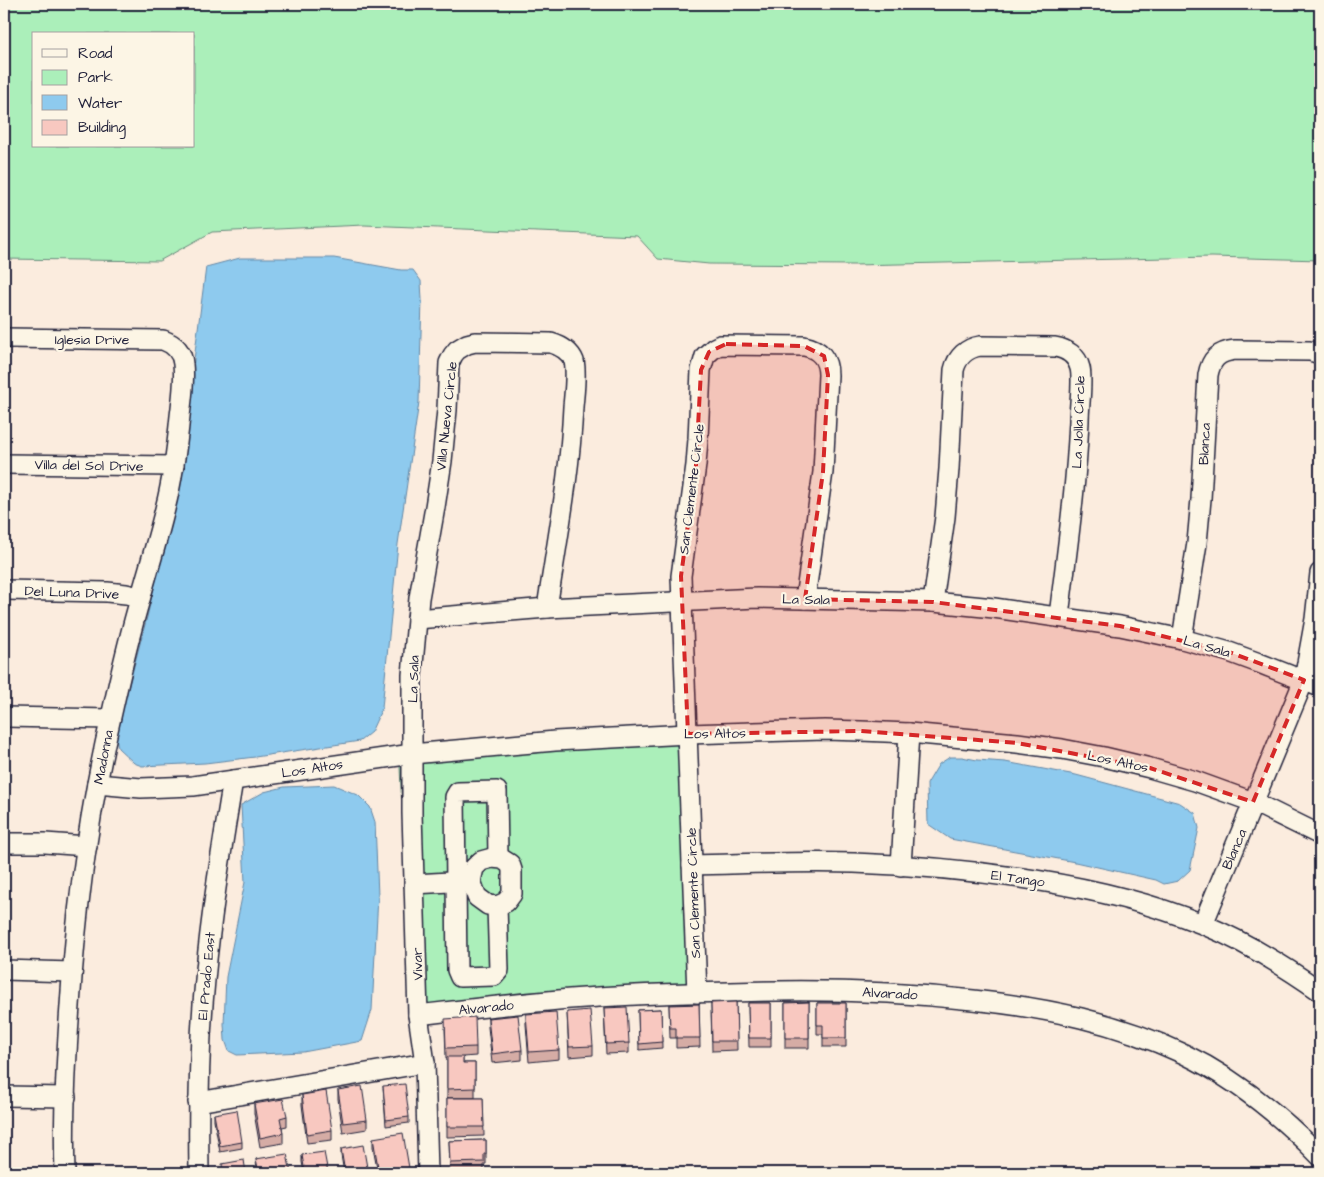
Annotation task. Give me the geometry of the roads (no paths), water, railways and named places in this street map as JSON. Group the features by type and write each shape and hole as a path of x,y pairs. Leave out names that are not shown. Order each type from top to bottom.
{"street":[{"name":"Iglesia Drive","path":"4,338 156,339 173,344 178,349"},
{"name":"Villa Nueva Circle","path":"417,619 442,461 450,363 453,354 457,350 475,342 551,343 563,347 568,351 573,360 575,370 572,426 566,484 547,608"},
{"name":"San Clemente Circle","path":"697,993 682,564 696,465 701,370 705,356 720,345 804,346 820,352 826,361 828,375 823,472 805,599"},
{"name":"La Jolla Circle","path":"933,602 946,507 954,370 957,362 966,351 980,346 1055,347 1066,350 1075,358 1080,367 1074,487 1059,616"},
{"name":"Madonna","path":"66,1173 66,1097 72,972 87,846 110,719 140,597 164,516 174,466 183,378 182,358 178,349"},
{"name":"Blanca","path":"1182,639 1198,534 1210,366 1219,355 1226,351 1235,350 1310,351 1320,354"},
{"name":"Villa del Sol Drive","path":"4,464 174,466"},
{"name":"Blanca","path":"1203,924 1253,802 1312,684 1315,619 1320,573"},
{"name":"Del Luna Drive","path":"4,590 106,592 140,597"},
{"name":"La Sala","path":"412,754 412,675 417,619 547,608 756,598 933,602 994,608 1120,626 1182,639 1229,652 1312,684"},
{"path":"4,717 110,719"},
{"name":"Los Altos","path":"97,784 158,788 193,786 412,754 555,741 688,734 825,730 909,733 1062,749 1150,768 1195,781 1253,802 1320,835"},
{"path":"901,866 909,733"},
{"name":"Vivar","path":"412,754 418,1015 425,1063 428,1173"},
{"name":"El Prado East","path":"199,1173 198,1102 202,1015 208,945 216,877 233,780"},
{"path":"498,858 497,791 458,792 455,797 464,881 457,970 460,976 494,976 499,970 498,906"},
{"path":"4,843 87,846"},
{"path":"414,884 464,881 481,861 498,858 510,864 512,870 512,894 506,902 498,906 488,905 477,897 464,881"},
{"name":"El Tango","path":"692,865 812,863 901,866 1004,876 1078,887 1132,900 1203,924 1294,972 1320,990"},
{"path":"4,970 72,972"},
{"name":"Alvarado","path":"418,1015 572,999 771,990 886,992 950,997 1036,1008 1109,1025 1184,1054 1245,1090 1273,1111 1320,1156"},
{"path":"198,1102 425,1063"},
{"path":"4,1096 66,1097"}],"water":[{"path":"240,258 334,258 401,270 413,270 421,281 419,402 398,544 382,708 371,732 360,741 205,763 142,766 134,763 118,748 113,721 124,704 177,491 206,267"},
{"path":"950,757 1005,762 1076,775 1180,803 1195,813 1199,828 1190,870 1178,881 1164,884 1156,880 1075,862 950,839 928,824 927,784 939,764"},
{"path":"334,785 358,795 370,807 375,822 378,896 372,1010 362,1041 303,1052 237,1055 229,1051 225,1040 224,1024 226,977 245,882 241,805 264,792 284,787"}]}
